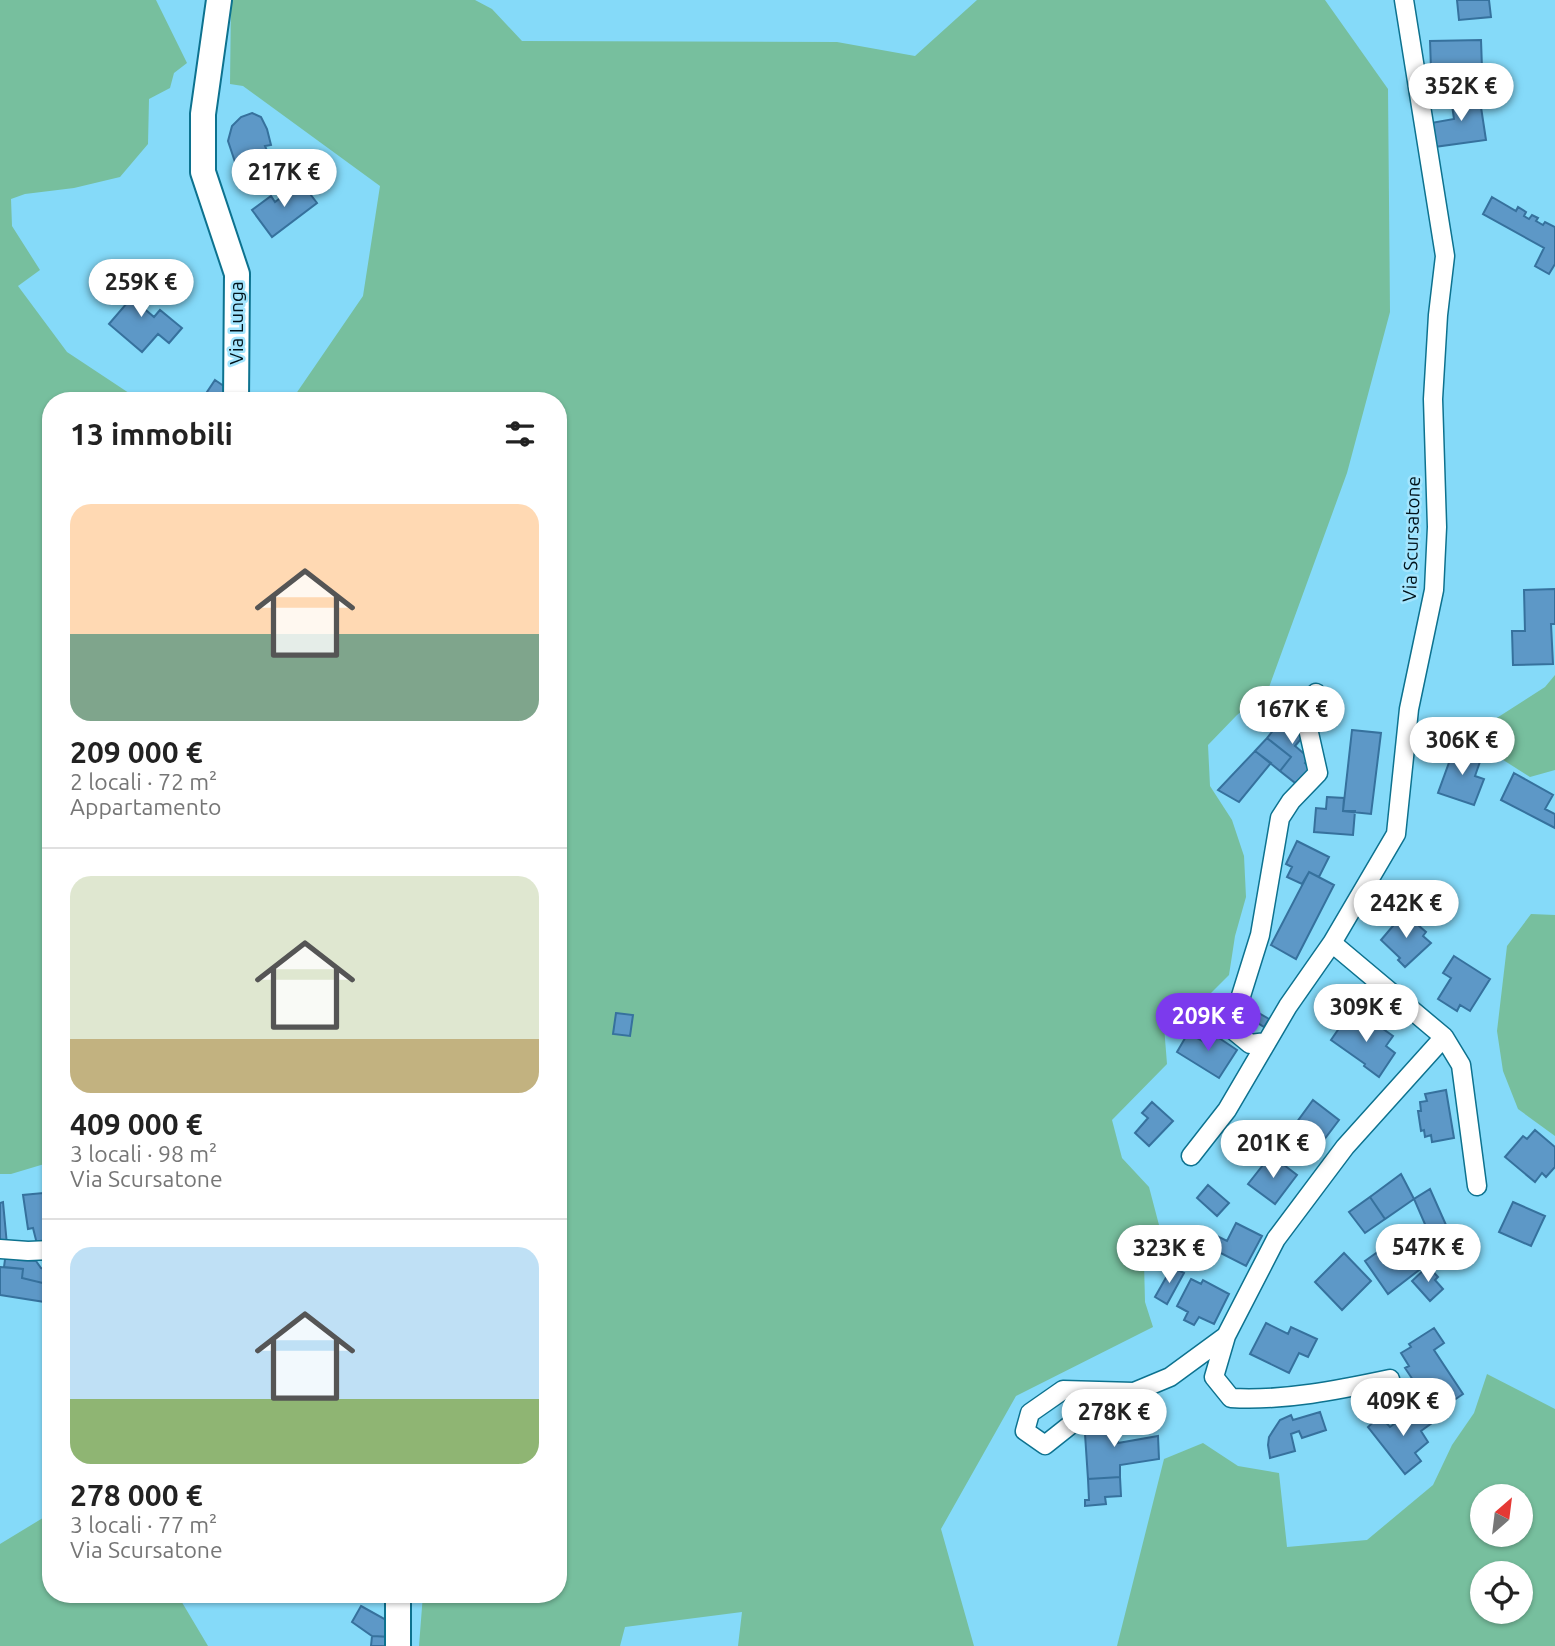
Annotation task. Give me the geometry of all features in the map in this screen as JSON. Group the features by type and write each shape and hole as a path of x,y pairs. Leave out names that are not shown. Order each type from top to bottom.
{"street":[{"name":"Via Lunga","path":"219,0 203,114 204,172 237,274 236,392"},
{"name":"Via Scursatone","path":"1191,1156 1227,1110 1288,1006 1332,943 1396,834 1409,709 1434,590 1437,527 1433,399 1445,256 1404,0"},
{"path":"1267,1042 1250,1044 1233,1030 1260,935 1280,818 1291,800 1318,773 1307,724 1316,693"},
{"path":"1332,943 1444,1037 1461,1065 1477,1186"},
{"path":"1390,1378 1346,1388 1266,1400 1231,1398 1214,1377 1226,1336 1276,1239 1345,1147 1444,1037"},
{"path":"0,1249 42,1250"},
{"path":"1074,1422 1045,1444 1025,1431 1030,1413 1063,1390 1134,1392 1170,1377 1226,1336"},
{"path":"398,1603 398,1646"}],"green space":[{"path":"0,0 156,0 187,63 174,73 170,88 149,99 148,144 120,177 74,188 25,194 11,199 12,226 40,270 18,286 67,352 127,392 42,392 42,1165 11,1174 0,1174"},
{"path":"231,0 475,0 492,9 522,41 837,42 915,56 977,0 1325,0 1388,89 1390,312 1347,473 1268,690 1237,715 1208,745 1210,786 1232,820 1244,856 1246,897 1235,936 1229,975 1201,1003 1164,1026 1167,1064 1112,1120 1122,1158 1149,1187 1159,1225 1144,1262 1145,1302 1153,1327 1016,1396 941,1529 974,1646 738,1646 742,1612 625,1627 620,1646 419,1646 422,1603 567,1603 567,392 297,392 363,296 380,186 243,86 230,84"},
{"path":"1555,675 1555,770 1530,777 1467,737 1545,687"},
{"path":"1531,914 1555,915 1555,1136 1518,1109 1503,1071 1497,1031 1507,946"},
{"path":"1487,1374 1555,1409 1555,1646 1117,1646 1164,1459 1203,1443 1238,1466 1279,1473 1287,1547 1367,1540 1433,1485 1452,1445 1474,1413"},
{"path":"42,1518 42,1603 182,1603 208,1646 0,1646 0,1544"}],"building":[{"path":"1457,0 1489,0 1491,17 1459,20"},
{"path":"1481,40 1482,68 1431,69 1430,41"},
{"path":"1479,94 1486,140 1434,147 1431,123 1454,119 1451,98"},
{"path":"252,113 261,117 267,129 271,145 265,146 270,158 238,171 228,141 232,126 241,117"},
{"path":"301,182 317,203 272,237 252,210 271,196 275,202"},
{"path":"1492,197 1516,211 1518,207 1526,212 1524,216 1529,219 1532,215 1543,225 1545,222 1555,227 1555,264 1549,274 1535,266 1544,248 1483,214"},
{"path":"126,278 147,296 140,305 154,317 160,310 182,328 169,343 158,334 142,352 109,324 128,302 114,291"},
{"path":"215,380 231,391 231,392 207,392"},
{"path":"1555,589 1555,624 1551,624 1553,664 1513,665 1512,631 1525,631 1524,590"},
{"path":"1292,707 1305,717 1298,726 1306,733 1295,746 1309,758 1305,763 1313,769 1299,786 1280,771 1291,757 1267,738"},
{"path":"1352,730 1381,733 1371,814 1343,811"},
{"path":"1267,738 1291,757 1280,771 1255,751"},
{"path":"1455,746 1482,756 1475,776 1484,779 1474,805 1438,793"},
{"path":"1255,751 1271,763 1239,802 1218,790"},
{"path":"1514,773 1553,795 1545,809 1555,814 1555,828 1501,800"},
{"path":"1327,797 1344,798 1343,811 1355,811 1353,835 1314,832 1316,808 1326,809"},
{"path":"1297,841 1329,857 1319,877 1309,872 1302,884 1287,877 1292,867 1286,864"},
{"path":"1309,872 1334,885 1296,959 1271,945"},
{"path":"1404,913 1426,932 1423,936 1431,943 1405,967 1398,960 1400,958 1381,940"},
{"path":"1454,956 1490,979 1470,1011 1460,1005 1457,1011 1438,999 1451,978 1443,973"},
{"path":"1252,1009 1269,1019 1264,1027 1247,1016"},
{"path":"616,1013 633,1015 630,1036 613,1034"},
{"path":"1354,1015 1373,1029 1376,1024 1393,1036 1386,1046 1395,1053 1379,1077 1331,1040 1342,1024 1346,1027"},
{"path":"1210,1032 1237,1050 1219,1078 1177,1052 1188,1033 1204,1042"},
{"path":"1446,1090 1454,1138 1432,1142 1431,1135 1425,1137 1424,1130 1421,1131 1418,1111 1421,1111 1420,1102 1427,1101 1425,1094"},
{"path":"1313,1100 1339,1120 1317,1149 1291,1130"},
{"path":"1152,1102 1173,1121 1149,1146 1135,1133 1148,1118 1142,1113"},
{"path":"1535,1130 1555,1147 1555,1167 1546,1177 1542,1173 1535,1182 1505,1157 1523,1136 1527,1139"},
{"path":"1271,1155 1297,1175 1275,1204 1248,1184"},
{"path":"1401,1174 1414,1199 1385,1219 1370,1197"},
{"path":"1208,1185 1229,1203 1217,1216 1197,1198"},
{"path":"1430,1189 1454,1243 1388,1294 1365,1261 1383,1248 1392,1259 1399,1254 1402,1260 1431,1238 1414,1199"},
{"path":"42,1193 42,1244 37,1244 33,1228 28,1229 23,1195"},
{"path":"1370,1197 1385,1219 1365,1233 1349,1212"},
{"path":"3,1202 7,1245 0,1245 0,1203"},
{"path":"1513,1202 1545,1216 1531,1246 1499,1232"},
{"path":"1236,1223 1262,1236 1246,1266 1203,1244 1209,1232 1227,1241"},
{"path":"6,1252 18,1254 18,1260 36,1261 42,1268 42,1283 22,1278 23,1269 4,1267"},
{"path":"1344,1253 1371,1281 1342,1310 1315,1282"},
{"path":"1428,1266 1438,1277 1435,1280 1443,1289 1430,1301 1412,1281"},
{"path":"0,1267 23,1269 22,1278 42,1283 42,1302 0,1295"},
{"path":"1172,1267 1184,1273 1167,1304 1155,1297"},
{"path":"1191,1279 1201,1284 1203,1280 1229,1294 1214,1324 1199,1317 1194,1325 1184,1320 1188,1312 1177,1306"},
{"path":"1266,1323 1288,1334 1291,1327 1317,1339 1308,1357 1299,1353 1289,1373 1250,1354"},
{"path":"1434,1328 1444,1343 1434,1350 1463,1394 1435,1413 1405,1368 1409,1366 1401,1353 1411,1347 1409,1344"},
{"path":"1373,1387 1383,1394 1377,1400 1379,1403 1371,1410 1361,1397"},
{"path":"1419,1405 1432,1423 1421,1431 1428,1442 1415,1453 1421,1461 1405,1474 1368,1427 1380,1416 1390,1427"},
{"path":"1320,1412 1326,1430 1302,1438 1299,1431 1291,1434 1295,1451 1270,1458 1269,1437 1280,1420 1291,1415 1293,1420"},
{"path":"1117,1417 1118,1443 1158,1436 1159,1459 1120,1465 1120,1477 1088,1479 1084,1419"},
{"path":"1120,1477 1121,1496 1105,1497 1106,1504 1085,1506 1085,1500 1089,1500 1088,1479"},
{"path":"361,1606 390,1622 391,1637 372,1636 352,1622"},
{"path":"372,1636 391,1637 390,1646 371,1646"}]}
